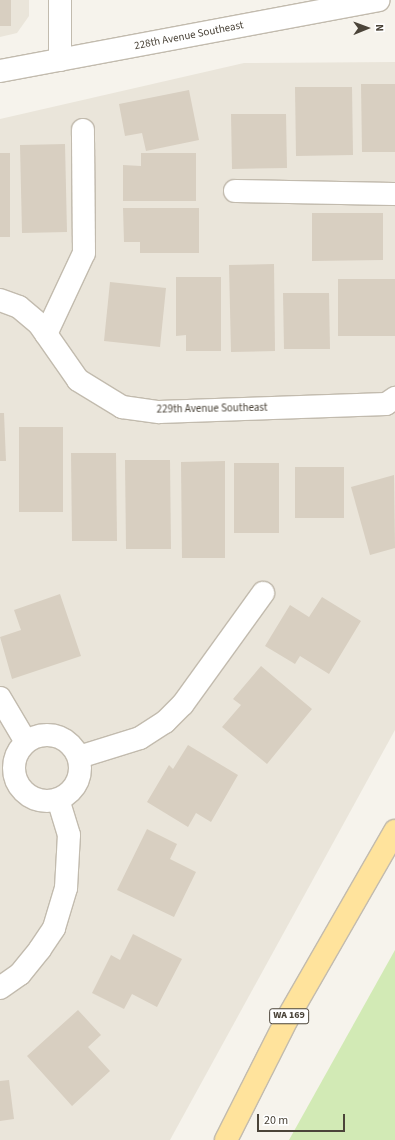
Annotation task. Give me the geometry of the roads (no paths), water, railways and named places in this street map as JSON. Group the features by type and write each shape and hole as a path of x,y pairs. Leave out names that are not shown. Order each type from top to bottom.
{"main road":[{"name":"WA 169","path":"226,1140 287,1019 395,831"}],"street":[{"path":"60,0 60,60"},
{"name":"228th Avenue Southeast","path":"0,71 378,0"},
{"path":"46,334 84,253 83,130"},
{"path":"235,191 395,194"},
{"name":"229th Avenue Southeast","path":"0,300 19,307 46,334 78,380 122,406 159,412 386,404 395,398"},
{"path":"79,757 140,738 165,722 183,704 263,593"},
{"path":"0,698 26,742"},
{"path":"50,734 73,746 79,757 77,783 58,800 32,798 16,778 14,765 26,742 50,734"},
{"path":"0,988 24,969 56,921 66,888 69,848 69,835 58,800"}]}
